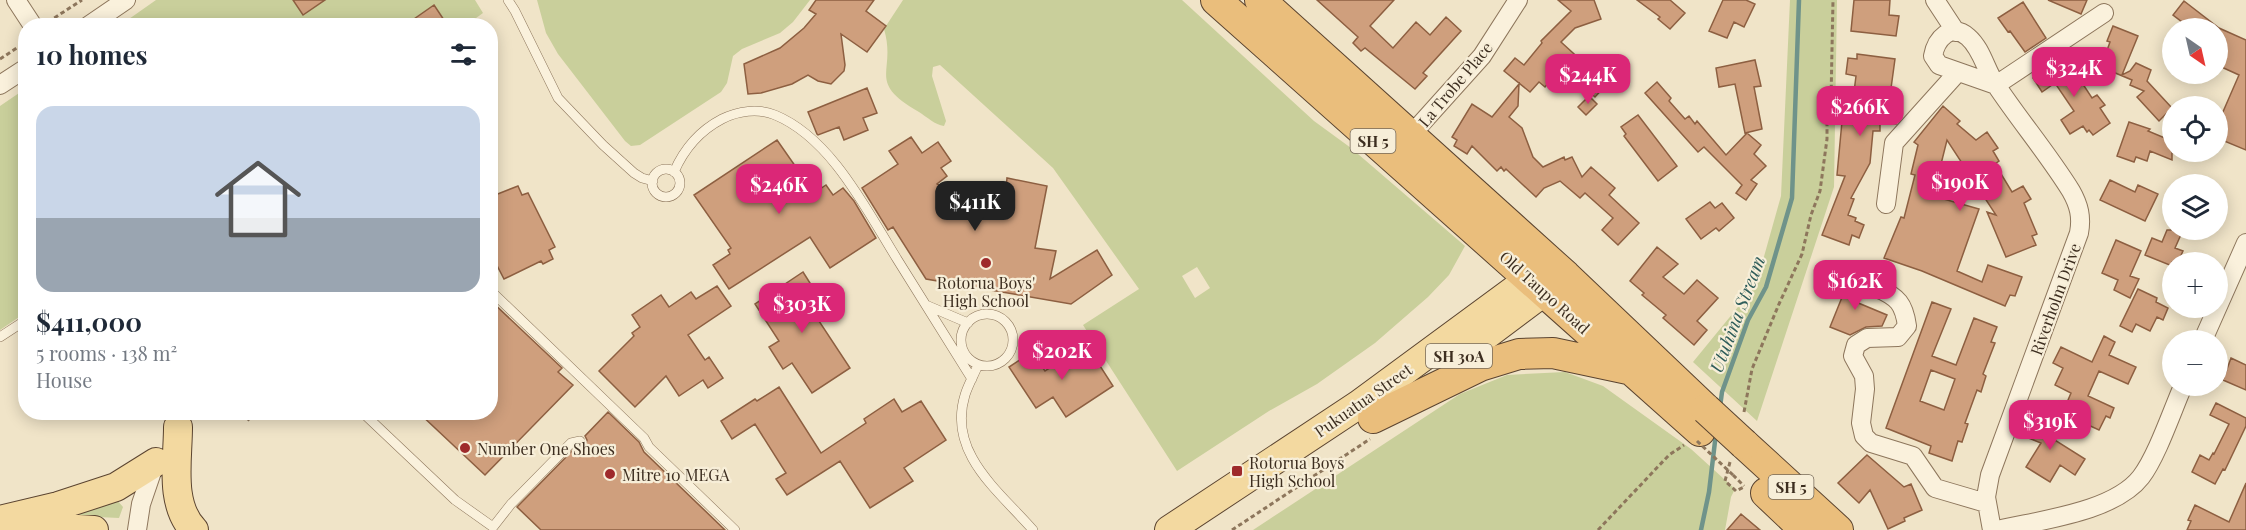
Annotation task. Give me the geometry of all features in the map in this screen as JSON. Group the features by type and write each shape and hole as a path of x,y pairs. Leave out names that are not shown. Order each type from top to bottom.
{"highway":[{"name":"Old Taupo Road","path":"1216,0 1280,58 1547,277 1634,371 1699,430"},
{"name":"Old Taupo Road","path":"1260,0 1410,136 1699,430 1805,530"},
{"name":"Old Taupo Road","path":"1280,58 1312,73 1385,135 1398,141 1410,136"},
{"path":"1374,427 1498,358 1519,354 1553,353 1634,371"},
{"name":"Old Taupo Road","path":"1739,469 1838,530"}],"main road":[{"name":"Pukuatua Street","path":"1203,530 1374,427 1547,277"},
{"name":"Pukuatua Street","path":"1169,530 1547,277"},
{"path":"184,420 177,488 183,516 194,530"},
{"path":"0,520 57,506 116,486 156,462"},
{"path":"0,529 94,530"}],"street":[{"path":"15,0 27,18"},
{"path":"100,18 126,0"},
{"name":"La Trobe Place","path":"1410,136 1482,56 1518,0"},
{"name":"Riverholm Drive","path":"1935,0 1956,32 1968,36 1996,85 2071,191 2078,206 2080,221 2079,233 1990,475 1986,503 1992,530"},
{"path":"1956,32 1945,33 1935,44 1933,56 1940,66 1996,85 2104,13"},
{"path":"0,85 18,73"},
{"path":"1887,204 1894,144 1957,73"},
{"path":"2207,330 2246,243"},
{"path":"1877,288 1892,295 1905,309 1907,327 1898,337 1867,338 1856,345 1853,356 1864,376 1865,389 1861,423 1864,436 1871,443 1913,456 1935,488 1986,503"},
{"path":"1998,530 2083,510 2117,498 2129,490 2142,476 2151,459 2179,396"},
{"path":"137,530 143,496 156,462 184,420"}],"lane":[{"path":"508,0 558,98 603,145 634,173 642,178 653,180"},
{"path":"674,172 693,140 719,121 731,115 753,111 765,112 782,118 830,157 853,188 972,379"},
{"path":"666,170 674,172 679,179 679,188 670,196 665,197 657,193 652,185 658,172 666,170"},
{"path":"498,298 644,438 649,447 735,530"},
{"path":"926,305 968,323"},
{"path":"983,314 992,314 1007,322 1014,338 1009,355 995,365 978,365 965,354 962,346 961,338 968,323 983,314"},
{"path":"0,337 18,325"},
{"path":"978,365 965,393 961,411 961,427 965,446 974,464 1031,530"},
{"path":"370,420 455,500 493,527 511,504 571,443 580,441"}],"path":[{"path":"55,18 82,0"},
{"path":"1743,414 1752,369 1802,254 1811,215 1820,191 1831,99 1833,0"},
{"path":"0,59 18,47"},
{"path":"1232,530 1335,460 1374,427"},
{"path":"1598,530 1669,455 1699,430 1739,469"},
{"path":"1739,469 1736,491 1725,481 1739,469"}],"green space":[{"path":"156,0 475,0 483,13 476,18 130,18"},
{"path":"537,0 810,0 793,22 780,33 742,49 733,56 727,83 721,92 640,145 631,146 558,54 546,33"},
{"path":"903,0 1182,0 1314,121 1351,148 1465,246 1449,275 1428,297 1375,343 1317,384 1269,411 1177,471 1083,325 1139,289 1053,168 940,65 933,67 932,76 946,121 944,126 931,120 893,92 886,75 887,44 884,29","holes":["1197,267 1210,288 1195,298 1182,276"]},
{"path":"1790,0 1837,0 1834,187 1757,421 1693,362 1756,285 1781,196"},
{"path":"18,94 18,318 0,330 0,106"},
{"path":"1565,372 1603,386 1691,449 1735,489 1731,497 1725,530 1253,530 1460,394 1507,375"},
{"path":"117,500 123,507 119,518 57,515"}],"building":[{"path":"293,0 325,0 303,15"},
{"path":"816,0 874,0 866,11 886,26 867,52 841,34 844,71 831,84 818,81 808,75 792,84 761,93 748,94 744,64 780,48 804,28 816,14 809,10"},
{"path":"1317,0 1394,0 1370,26 1393,48 1416,22 1430,35 1446,17 1461,31 1423,73 1427,76 1415,89 1365,48 1361,51 1353,43 1358,37"},
{"path":"1558,0 1594,0 1601,19 1575,28 1561,42 1607,84 1595,97 1562,66 1545,87 1539,82 1530,92 1504,71 1515,58 1524,65 1542,43 1541,41 1571,11"},
{"path":"1637,0 1670,0 1685,13 1670,29 1658,19 1660,17"},
{"path":"1723,0 1746,0 1755,4 1744,27 1734,22 1727,38 1709,31"},
{"path":"1854,0 1890,0 1889,15 1899,16 1896,36 1851,31"},
{"path":"2048,0 2087,0 2081,14"},
{"path":"2184,1 2206,18 2177,18 2173,15"},
{"path":"2023,2 2046,38 2025,52 1998,18"},
{"path":"434,5 443,18 415,18"},
{"path":"2113,26 2138,36 2122,75 2130,71 2136,63 2151,70 2147,81 2162,97 2162,118 2159,121 2137,97 2144,91 2130,85 2132,80 2101,67 2110,42 2107,41"},
{"path":"2228,32 2246,40 2246,150 2228,143 2228,100 2239,75 2228,70"},
{"path":"1857,54 1895,59 1889,103 1897,104 1896,124 1880,122 1880,131 1873,131 1870,163 1851,198 1854,199 1848,215 1864,225 1859,238 1852,235 1849,245 1822,235 1845,176 1837,175 1844,100 1853,100 1856,76 1846,74 1848,58 1857,59"},
{"path":"2065,57 2092,98 2097,95 2105,105 2100,108 2110,123 2093,135 2083,126 2070,134 2061,120 2074,111 2055,83 2042,92 2033,78"},
{"path":"1755,60 1761,86 1754,87 1762,129 1745,133 1735,84 1719,87 1716,68"},
{"path":"1657,82 1671,98 1669,101 1685,119 1689,116 1695,124 1697,121 1726,155 1747,133 1761,145 1754,154 1766,166 1751,180 1757,184 1746,200 1736,193 1742,185 1704,147 1698,152 1645,93"},
{"path":"1519,84 1518,106 1509,117 1522,128 1533,157 1543,167 1564,157 1565,160 1572,157 1582,177 1591,167 1615,188 1609,195 1639,223 1618,245 1602,230 1613,218 1585,193 1580,198 1560,181 1544,188 1536,197 1506,169 1504,171 1501,167 1497,171 1472,146 1467,154 1454,146 1457,140 1452,137 1472,104 1492,117"},
{"path":"867,88 877,113 863,118 868,130 844,140 839,127 817,134 808,112"},
{"path":"1589,96 1597,104 1586,115 1578,107"},
{"path":"1943,106 1960,121 1957,124 1976,140 1987,132 1998,148 1993,151 1999,161 1995,164 2012,192 2023,186 2031,199 2024,203 2037,234 2032,236 2036,245 2006,257 1987,212 1996,215 1947,140 1933,196 1979,209 1957,271 1982,282 1988,265 2022,277 2015,296 2010,295 2005,306 1922,271 1884,258 1901,217 1904,218 1915,175 1911,174 1918,145 1914,142"},
{"path":"1638,115 1677,166 1658,181 1624,136 1626,134 1621,127"},
{"path":"2129,122 2150,129 2148,131 2162,137 2162,156 2150,151 2147,161 2136,157 2134,162 2117,156"},
{"path":"911,137 922,153 938,142 951,161 941,168 947,176 937,184 960,198 959,204 991,207 997,186 1006,188 1007,178 1047,186 1035,248 1056,251 1050,279 1097,250 1112,275 1071,304 926,279 893,227 888,230 862,188 898,164 889,151"},
{"path":"777,140 814,193 826,185 833,195 843,188 854,201 876,238 830,268 810,237 729,289 713,265 730,254 728,250 731,248 694,195"},
{"path":"2110,180 2135,192 2138,185 2158,194 2145,221 2100,200"},
{"path":"518,186 522,195 528,193 555,247 549,250 553,259 543,264 541,261 504,279 498,267 498,194"},
{"path":"1710,202 1715,208 1722,203 1734,218 1719,231 1716,228 1701,239 1686,219"},
{"path":"2152,238 2162,242 2163,240 2179,240 2175,248 2183,252 2162,252 2162,262 2145,255"},
{"path":"2116,240 2141,251 2130,276 2139,279 2130,298 2114,290 2118,280 2102,273"},
{"path":"1657,247 1678,264 1663,277 1684,294 1697,280 1718,298 1697,321 1707,330 1694,345 1663,318 1666,315 1642,295 1644,293 1630,281"},
{"path":"803,272 822,302 811,309 850,368 812,393 792,363 783,369 769,347 779,341 755,304"},
{"path":"1851,275 1865,281 1856,302 1887,315 1882,326 1866,327 1850,335 1830,327"},
{"path":"717,286 731,306 688,335 705,360 709,357 723,378 708,388 703,380 679,396 666,376 635,407 599,371 640,327 632,315 661,295 669,307 691,292 696,299"},
{"path":"2138,289 2157,298 2156,302 2162,305 2163,320 2157,317 2150,331 2136,324 2132,332 2120,326"},
{"path":"1932,302 1951,309 1932,356 1956,365 1974,318 1997,327 1991,342 1995,343 1983,374 1986,376 1981,392 1977,390 1965,423 1968,424 1962,442 1958,441 1952,461 1929,453 1931,446 1886,428","holes":["1931,370 1955,379 1944,410 1920,401"]},
{"path":"498,308 562,368 558,372 573,385 485,475 427,420 498,420"},
{"path":"2104,336 2115,342 2109,355 2136,367 2128,384 2099,371 2088,396 2114,408 2110,418 2106,416 2099,430 2075,419 2082,406 2068,400 2071,393 2055,385 2063,368 2053,363 2061,347 2092,362"},
{"path":"1032,352 1045,371 1074,352 1081,362 1093,355 1113,386 1066,417 1053,397 1036,408 1009,367"},
{"path":"2231,358 2246,365 2246,390 2228,382 2228,366"},
{"path":"779,387 821,453 866,423 864,419 894,399 902,412 921,401 946,440 904,468 913,481 870,508 840,461 787,495 776,479 786,473 755,424 732,439 721,421"},
{"path":"2216,403 2246,418 2246,426 2225,470 2223,469 2215,484 2192,472 2200,455 2209,460 2214,454 2229,424 2210,415"},
{"name":"Mitre 10 MEGA","path":"608,412 639,442 644,452 725,530 541,530 517,507 574,449 585,446 587,440 585,436"},
{"path":"2034,416 2057,425 2053,439 2085,459 2075,475 2060,465 2050,482 2026,467 2041,443 2026,437"},
{"path":"1867,455 1904,487 1911,484 1922,510 1888,529 1870,490 1859,503 1838,483"},
{"path":"2246,483 2246,530 2187,530 2191,521 2188,520 2195,505 2229,522"},
{"path":"1741,514 1760,530 1727,530"}],"waterway":[{"name":"Utuhina Stream","path":"1720,407 1722,392 1748,320 1766,287 1792,198 1799,0"},
{"name":"Utuhina Stream","path":"1701,530 1709,492 1716,433"}],"place":[{"name":"Rotorua Boys' High School","path":"986,263"},
{"name":"Number One Shoes","path":"465,448"},
{"name":"Rotorua Boys High School","path":"1237,471"},
{"name":"Mitre 10 MEGA","path":"610,474"}]}
